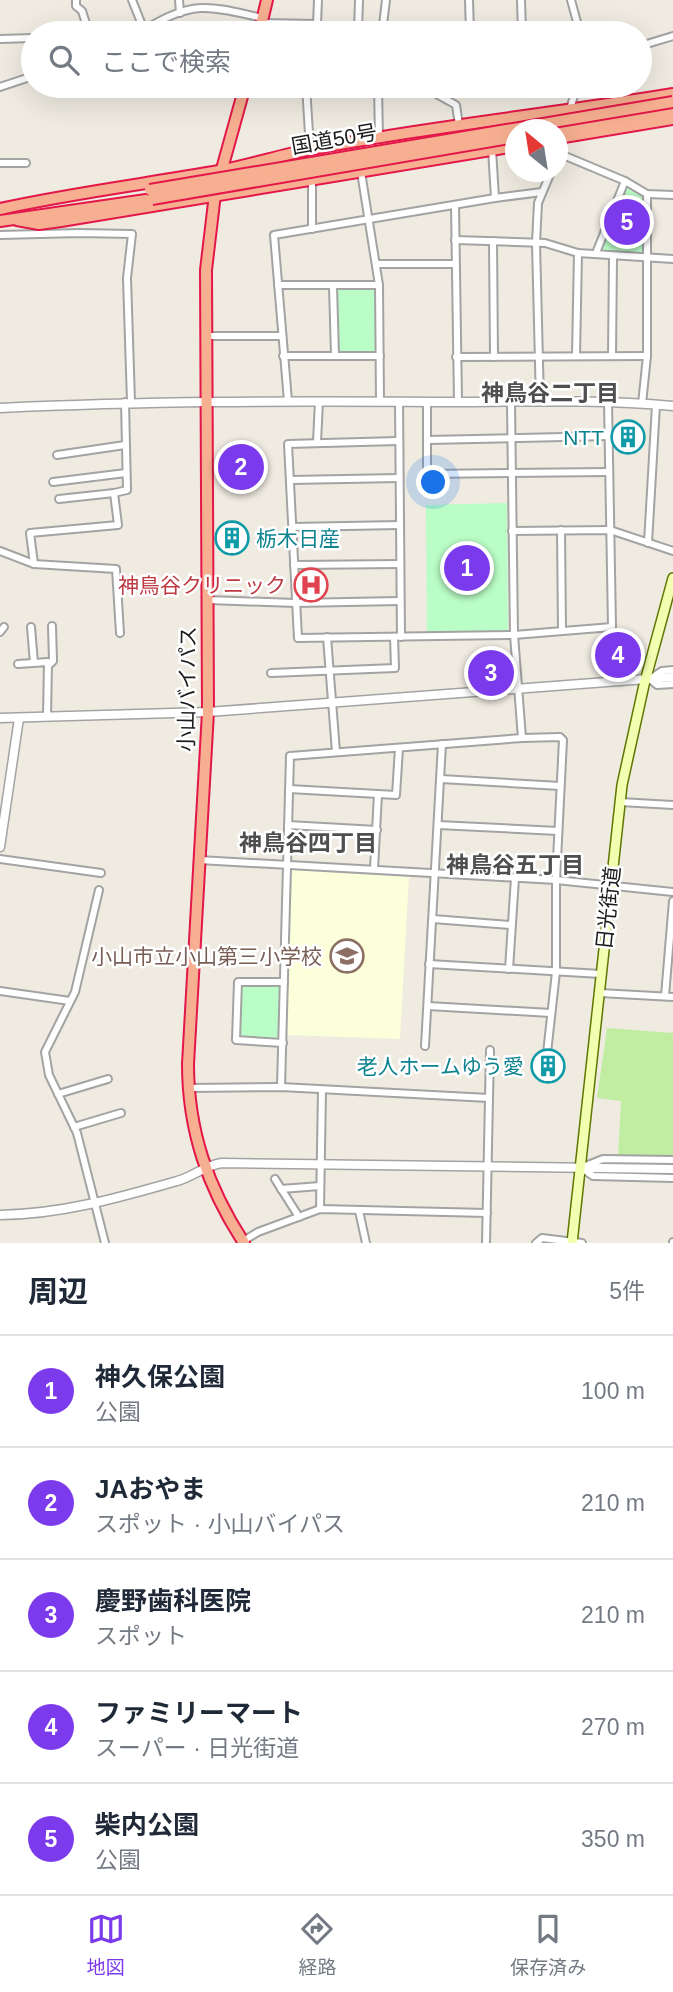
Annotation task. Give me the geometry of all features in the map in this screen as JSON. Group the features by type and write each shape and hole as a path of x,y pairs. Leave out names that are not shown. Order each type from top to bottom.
{"highway":[{"path":"262,21 267,0"},
{"path":"652,97 673,94"},
{"name":"小山バイパス","path":"242,98 215,194 206,270 208,712 188,1088 193,1128 204,1168 219,1203 243,1242"},
{"path":"0,210 223,170 310,149 521,115 570,111 649,98"},
{"name":"国道50号","path":"0,221 673,102"},
{"path":"568,128 673,110"},
{"path":"568,138 673,119"},
{"name":"国道50号","path":"0,210 151,194 505,139"},
{"path":"17,220 39,224 61,221 505,147"}],"main road":[{"name":"日光街道","path":"576,1243 610,886 625,767 673,578"}],"street":[{"path":"76,0 76,6 82,11 85,21"},
{"path":"132,0 138,21"},
{"path":"179,0 180,13"},
{"path":"317,21 318,0"},
{"path":"358,21 359,0"},
{"path":"383,21 386,0"},
{"path":"469,0 470,21"},
{"path":"522,0 522,21"},
{"path":"570,0 576,21"},
{"path":"164,21 204,4 250,21"},
{"path":"652,42 673,36"},
{"path":"0,38 21,38"},
{"path":"0,87 21,80"},
{"path":"307,98 310,149"},
{"path":"379,98 379,138"},
{"path":"443,98 456,105 459,125"},
{"path":"570,111 574,98"},
{"path":"492,149 495,198"},
{"path":"568,157 625,181 648,194 673,195"},
{"path":"0,163 26,163"},
{"path":"361,172 379,285 380,401"},
{"path":"312,178 312,229"},
{"path":"596,253 625,181"},
{"path":"540,402 536,243 538,203 546,182"},
{"path":"288,401 274,235 542,192"},
{"path":"642,404 647,356 648,194"},
{"path":"454,205 458,402"},
{"path":"0,235 132,234 127,278 127,491 60,499"},
{"path":"455,240 545,243 578,253 673,259"},
{"path":"493,241 494,357"},
{"path":"576,355 578,253"},
{"path":"612,355 613,257"},
{"path":"376,264 454,264"},
{"path":"278,285 379,285"},
{"path":"333,286 335,355"},
{"path":"205,336 282,336"},
{"path":"283,356 380,356"},
{"path":"456,357 647,356"},
{"path":"0,408 206,401 608,401 673,406"},
{"path":"317,442 319,401"},
{"path":"398,441 288,444 298,638 514,635 612,627 608,401"},
{"path":"271,673 394,668 400,601 399,402"},
{"path":"427,402 427,474 608,472"},
{"path":"511,402 514,635 522,738"},
{"path":"648,543 656,405"},
{"path":"427,440 608,436"},
{"path":"57,455 125,445"},
{"path":"53,482 126,473"},
{"path":"290,480 399,478"},
{"path":"34,564 30,533 118,525 114,493"},
{"path":"292,527 400,525"},
{"path":"561,530 562,631"},
{"path":"512,531 610,530 673,551"},
{"path":"0,551 34,564 116,569 120,633"},
{"path":"294,565 400,564"},
{"path":"208,600 295,603 400,601"},
{"path":"47,717 49,665 53,662 52,626"},
{"path":"31,627 34,663"},
{"path":"327,637 335,752"},
{"path":"18,664 48,662 49,665"},
{"path":"648,679 662,671 673,670"},
{"path":"0,718 208,712 673,677"},
{"path":"648,679 657,685 673,684"},
{"path":"0,846 19,718"},
{"path":"281,1087 290,756 522,738 560,737 563,740 556,880 556,972 547,1053"},
{"path":"425,1046 442,744"},
{"path":"289,789 396,796 399,748"},
{"path":"440,779 560,786"},
{"path":"374,869 378,794"},
{"path":"620,802 673,805"},
{"path":"288,825 377,830"},
{"path":"438,825 558,831"},
{"path":"0,859 101,873"},
{"path":"199,860 556,880 673,892"},
{"path":"509,969 515,878"},
{"path":"99,890 75,992 45,1052 49,1075 74,1127 105,1243"},
{"path":"665,996 673,901"},
{"path":"433,919 511,925"},
{"path":"429,964 601,974"},
{"path":"283,1043 236,1040 237,982 284,982"},
{"path":"0,991 70,1001"},
{"path":"600,993 673,997"},
{"path":"428,1006 551,1013"},
{"path":"486,1243 490,1050"},
{"path":"58,1094 108,1079"},
{"path":"188,1088 281,1087 489,1098"},
{"path":"320,1209 321,1090"},
{"path":"74,1127 121,1114"},
{"path":"582,1167 603,1159 673,1160"},
{"path":"0,1215 41,1214 94,1204 187,1179 204,1168 222,1163 673,1169"},
{"path":"582,1167 593,1176 673,1178"},
{"path":"275,1179 299,1217"},
{"path":"281,1189 320,1186"},
{"path":"243,1242 258,1232 320,1209 486,1213"},
{"path":"359,1211 366,1243"},
{"path":"536,1243 542,1238 576,1243"}],"shaded area":[{"name":"神鳥谷クリニック","path":"299,569 324,572 320,599 300,599"},
{"name":"小山市立小山第三小学校","path":"292,870 409,877 400,1039 287,1035"}],"green space":[{"path":"626,186 642,193 644,199 643,250 640,253 603,250 601,246"},
{"path":"376,287 377,352 337,352 336,288"},
{"path":"507,503 508,631 427,633 426,505"},
{"path":"241,983 277,983 281,986 279,1034 276,1038 239,1036"},
{"path":"607,1028 673,1033 673,1157 618,1157 621,1101 597,1098"}],"place":[{"name":"柴内公園","path":"627,222"},
{"name":"NTT","path":"628,437"},
{"name":"JAおやま","path":"241,467"},
{"name":"栃木日産","path":"232,538"},
{"name":"神久保公園","path":"467,568"},
{"name":"神鳥谷クリニック","path":"311,585"},
{"name":"ファミリーマート","path":"618,655"},
{"name":"慶野歯科医院","path":"491,673"},
{"name":"小山市立小山第三小学校","path":"347,956"},
{"name":"老人ホームゆう愛","path":"548,1066"}],"district":[{"name":"神鳥谷二丁目","path":"550,393"},
{"name":"神鳥谷四丁目","path":"308,843"},
{"name":"神鳥谷五丁目","path":"515,865"}]}
